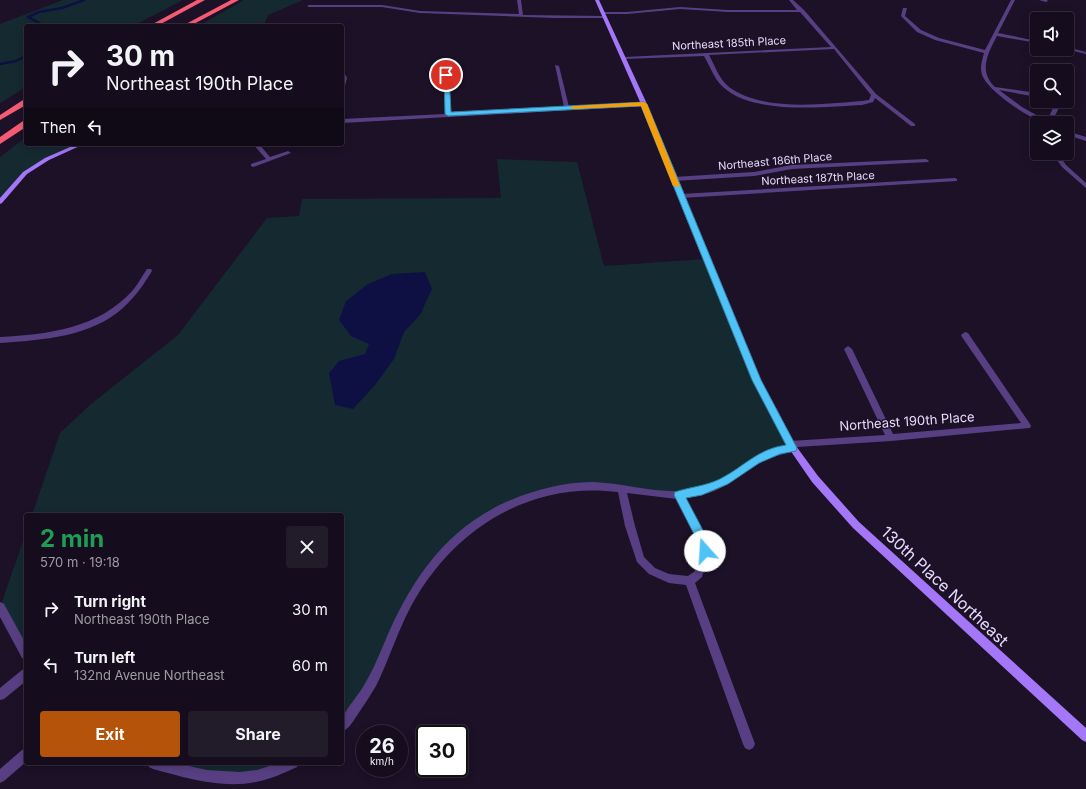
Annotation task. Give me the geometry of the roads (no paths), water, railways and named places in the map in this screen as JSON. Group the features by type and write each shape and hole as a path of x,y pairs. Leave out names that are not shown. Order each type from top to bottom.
{"highway":[{"path":"156,24 202,0"},
{"path":"189,24 236,0"},
{"path":"0,118 24,103"},
{"path":"0,141 24,124"}],"street":[{"path":"519,0 521,15"},
{"name":"130th Place Northeast","path":"597,0 644,104 757,380 791,446 815,479 856,525 1086,736"},
{"path":"791,0 835,48 874,95 913,125"},
{"path":"1013,0 986,52 982,70 985,78 994,88 1025,111 1035,116"},
{"path":"309,6 382,6 420,12 554,17 604,15 680,8 735,12 802,11"},
{"path":"905,9 903,16 919,31 937,39 986,52"},
{"path":"996,34 1030,41"},
{"name":"Northeast 185th Place","path":"624,58 835,48"},
{"path":"1074,50 1086,53"},
{"path":"706,54 720,80 727,88 742,96 758,101 776,105 806,106 862,103 871,101 874,95"},
{"path":"557,66 566,108"},
{"path":"446,75 448,114"},
{"path":"994,88 1030,94"},
{"path":"344,121 644,104"},
{"path":"1074,135 1086,139"},
{"path":"0,202 24,173 46,159 76,146"},
{"path":"258,146 269,159"},
{"path":"253,165 288,153"},
{"path":"1059,160 1086,186"},
{"name":"Northeast 186th Place","path":"674,179 754,174 792,167 926,161"},
{"name":"Northeast 187th Place","path":"681,196 955,180"},
{"path":"0,340 61,334 82,328 102,319 132,298 149,271"},
{"name":"Northeast 190th Place","path":"344,724 372,681 408,603 433,563 464,531 510,504 540,493 576,487 600,486 679,495 702,491 724,482 755,460 791,446 1027,426 965,335"},
{"path":"848,349 890,438"},
{"path":"622,489 630,526 640,559 652,571 669,578 689,581 699,574 705,551 701,537 679,495"},
{"path":"689,581 749,744"},
{"path":"0,607 24,650"},
{"path":"0,695 24,676"},
{"path":"0,777 24,756"},
{"path":"161,765 210,778 248,779 276,771 289,765"}],"waterway":[{"path":"41,24 28,17 39,12 62,8 84,0"},
{"path":"0,64 16,61 24,57"}]}
